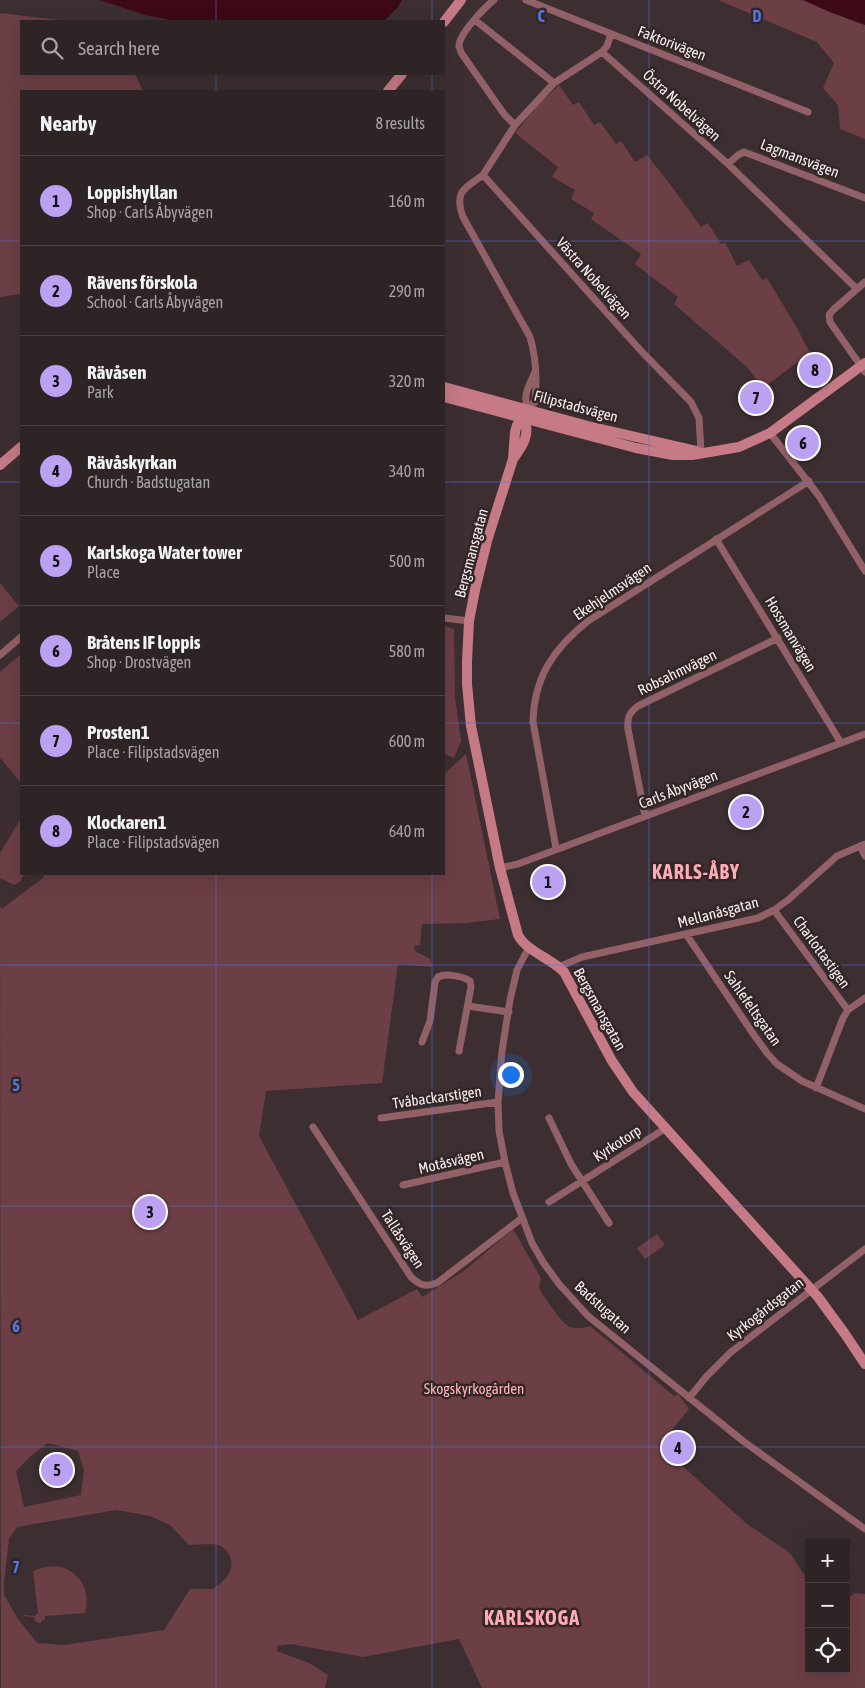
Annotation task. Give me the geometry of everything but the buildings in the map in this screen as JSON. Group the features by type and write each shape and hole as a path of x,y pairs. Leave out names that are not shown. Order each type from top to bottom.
{"street":[{"path":"445,21 461,0"},
{"path":"494,0 461,38 459,46 462,54 504,114 515,125"},
{"name":"Faktorivägen","path":"526,0 808,112"},
{"path":"475,20 554,83"},
{"path":"527,408 535,402 537,381 534,349 530,337 464,217 459,205 460,196 466,188 483,175 515,125 554,83 602,52 607,46 611,34"},
{"name":"Östra Nobelvägen","path":"602,52 728,164 857,289"},
{"path":"389,90 401,75"},
{"name":"Lagmansvägen","path":"728,164 738,155 744,152 749,153 865,198"},
{"name":"Västra Nobelvägen","path":"483,175 642,352 691,402 699,418 702,452"},
{"path":"864,367 830,322 828,316 865,282"},
{"name":"Filipstadsvägen","path":"445,387 588,426 702,452 711,452 739,447 770,433 864,367"},
{"name":"Filipstadsvägen","path":"445,397 524,420 636,448 674,455 692,455 702,452"},
{"name":"Bergsmansgatan","path":"527,408 524,420 517,426 515,432 513,459 488,541 469,621 467,661 468,704 483,788 500,868 518,935 529,947 559,967 568,978 621,1076 812,1290 865,1364"},
{"path":"770,433 809,481 865,571"},
{"path":"0,465 20,448"},
{"name":"Ekehjelmsvägen","path":"556,848 533,722 533,705 536,691 550,660 562,644 588,621 809,481"},
{"name":"Hossmanvägen","path":"716,539 841,743"},
{"path":"445,618 469,621"},
{"path":"0,655 20,638"},
{"name":"Robsahmvägen","path":"645,816 628,729 627,718 631,711 778,638"},
{"name":"Carls Åbyvägen","path":"500,868 518,864 556,848 865,734"},
{"path":"862,845 865,856"},
{"name":"Mellanåsgatan","path":"559,967 582,957 745,922 774,910 788,900 837,856 862,845"},
{"name":"Charlottastigen","path":"774,910 848,1010"},
{"name":"Sahlefeltsgatan","path":"686,934 767,1053 790,1074 816,1088 865,1109"},
{"name":"Badstugatan","path":"529,947 516,970 502,1051 498,1102 499,1131 505,1162 522,1218 532,1243 558,1284 588,1316 743,1441 865,1529"},
{"path":"422,1042 430,1021 438,976 442,974 466,978 470,981 472,987 459,1051"},
{"path":"816,1088 840,1024 848,1010 865,998"},
{"path":"468,1006 509,1012"},
{"name":"Tvåbackarstigen","path":"381,1118 498,1102"},
{"path":"549,1118 561,1146 609,1223"},
{"name":"Tallåsvägen","path":"313,1127 411,1277 418,1284 428,1286 437,1282 522,1218"},
{"name":"Kyrkotorp","path":"549,1202 666,1128"},
{"name":"Motåsvägen","path":"403,1186 505,1162"},
{"name":"Kyrkogårdsgatan","path":"689,1398 706,1377 731,1352 865,1249"}],"green space":[{"path":"718,0 803,0 865,25 865,139 840,129 838,105 823,88 834,63 817,42"},
{"path":"0,13 60,20 20,20 20,75 135,75 143,90 20,90 20,294 0,297"},
{"path":"559,85 573,105 579,102 594,125 600,122 616,144 621,141 635,162 647,155 701,227 708,223 721,244 725,242 737,266 749,260 762,280 767,278 810,353 763,388 747,367 674,304 678,297 635,264 641,254 591,219 594,213 571,199 575,190 552,177 558,167 515,133 538,105"},
{"path":"0,583 19,606 0,622"},
{"path":"445,626 454,629 455,697 461,741 454,758 445,754"},
{"path":"20,655 20,782 0,758 0,672"},
{"name":"Skogskyrkogården","path":"466,754 500,919 466,923 422,924 420,945 414,946 415,951 430,959 432,967 398,964 382,1083 266,1091 259,1136 358,1320 417,1289 422,1297 464,1271 513,1229 541,1278 539,1287 541,1292 566,1325 572,1328 590,1326 674,1396 678,1394 689,1409 659,1445 747,1524 790,1553 805,1576 805,1673 850,1673 850,1596 854,1593 865,1594 865,1688 482,1688 459,1639 363,1657 291,1644 277,1646 277,1651 309,1663 328,1675 325,1688 1,1688 0,907 3,908 44,875 445,875 445,773","holes":["48,1443 78,1451 84,1470 81,1495 24,1507 16,1471 32,1455","116,1510 150,1516 170,1525 189,1545 211,1544 222,1547 231,1558 231,1567 228,1575 213,1589 190,1589 164,1630 64,1645 37,1643 18,1619 4,1595 9,1539 17,1527"]},
{"path":"20,820 20,875 24,875 20,882 14,885 0,878 0,853"},
{"path":"657,1234 665,1245 645,1259 637,1248"},
{"path":"57,1566 72,1572 82,1583 86,1597 85,1613 45,1616 45,1619 40,1623 36,1622 34,1617 24,1616 35,1616 38,1613 33,1571"}],"shaded area":[{"path":"99,0 402,0 385,20 169,20 146,15"},
{"path":"803,0 865,0 865,25 830,12"}],"place":[{"name":"Klockaren1","path":"815,370"},
{"name":"Prosten1","path":"756,398"},
{"name":"Bråtens IF loppis","path":"803,443"},
{"name":"Rävens förskola","path":"746,812"},
{"name":"Loppishyllan","path":"548,882"},
{"name":"Rävåsen","path":"150,1212"},
{"name":"Rävåskyrkan","path":"678,1448"},
{"name":"Karlskoga Water tower","path":"57,1470"}],"district":[{"name":"KARLS-ÅBY","path":"696,871"},
{"name":"KARLSKOGA","path":"532,1617"}]}
